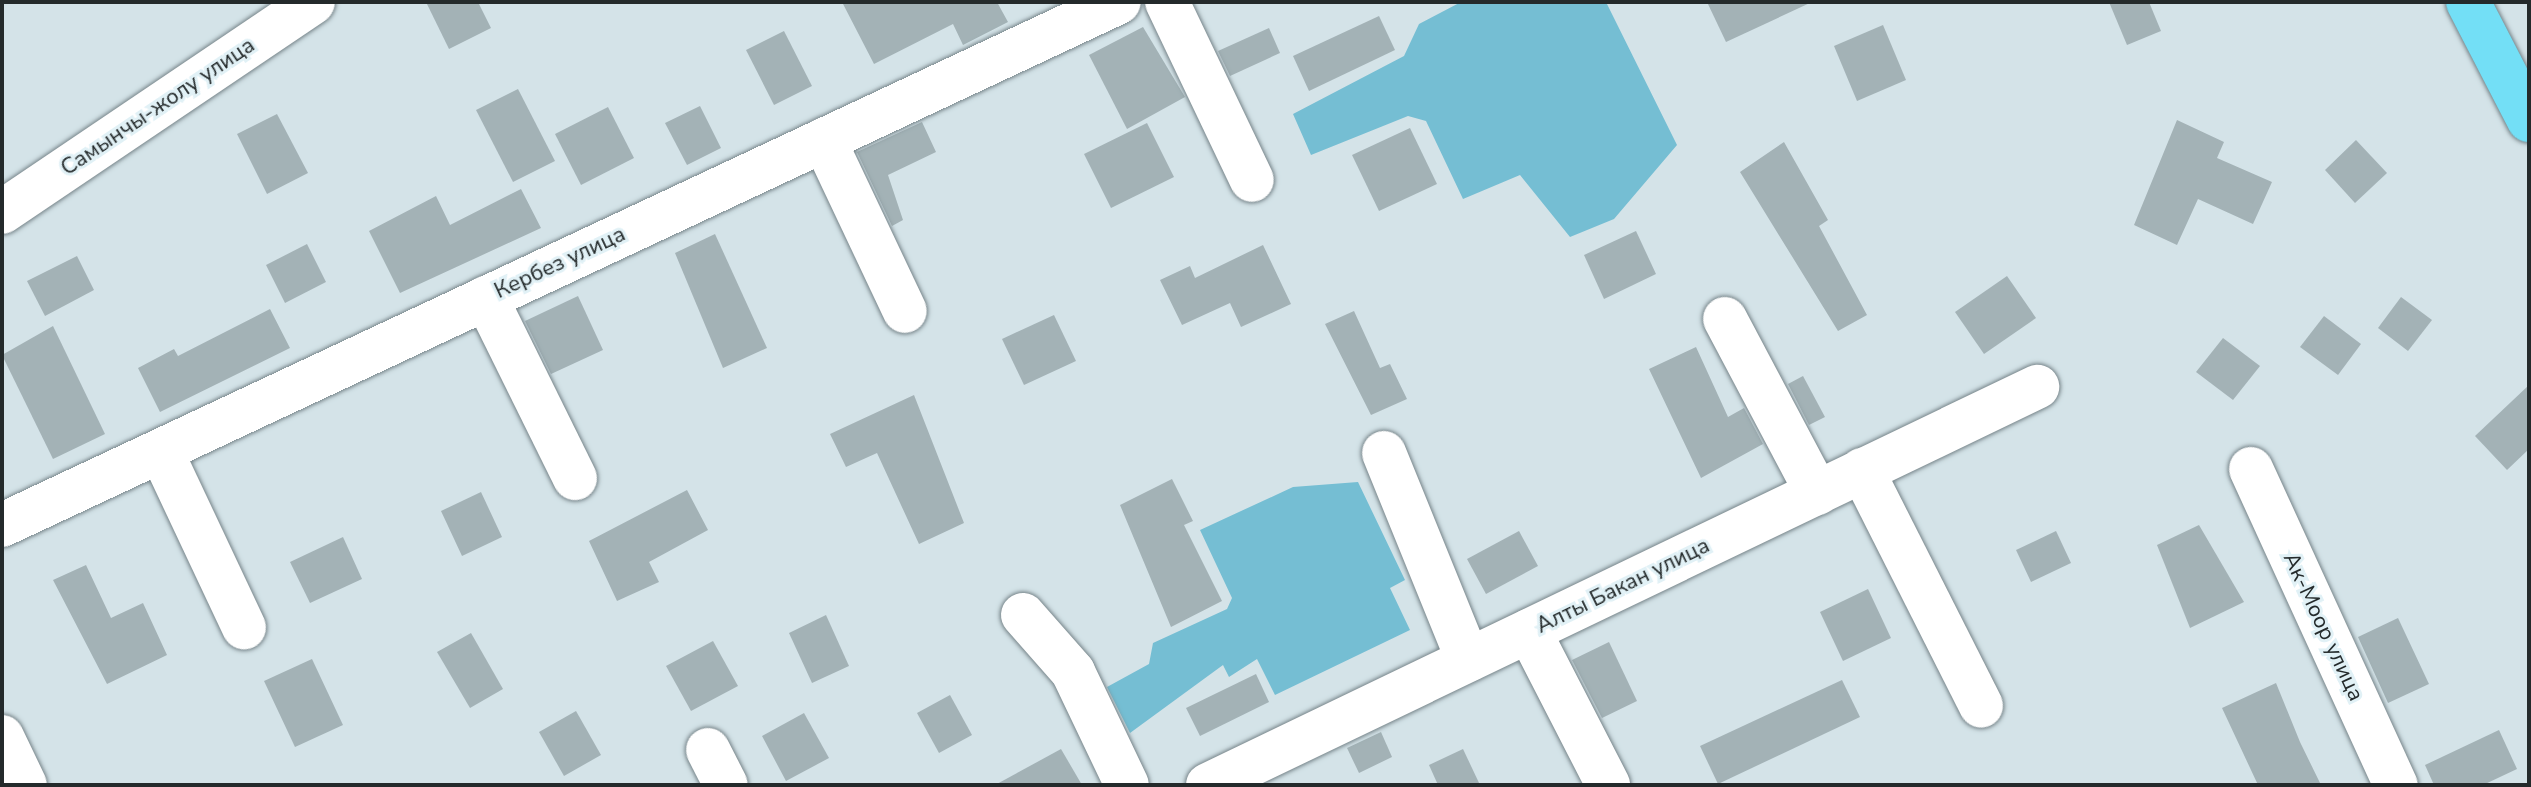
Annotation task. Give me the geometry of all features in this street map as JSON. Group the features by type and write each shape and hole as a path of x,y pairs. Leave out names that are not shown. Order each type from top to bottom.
{"main road":[{"path":"2468,2 2529,120"}],"street":[{"name":"Самынчы-жолу улица","path":"2,212 313,2"},
{"name":"Кербез улица","path":"2,525 1119,2"},
{"path":"1167,2 1252,180"},
{"path":"824,140 905,311"},
{"path":"486,298 575,478"},
{"path":"1725,319 1817,493"},
{"name":"Алты Бакан улица","path":"1208,785 2037,387"},
{"path":"161,451 244,627"},
{"path":"1384,453 1468,660"},
{"name":"Ак-Моор улица","path":"2251,469 2396,785"},
{"path":"1862,470 1981,706"},
{"path":"1023,615 1073,672 1127,785"},
{"path":"1529,631 1608,785"},
{"path":"2,737 25,785"}],"shaded area":[{"path":"1461,2 1606,2 1677,145 1614,219 1570,237 1520,175 1463,199 1426,121 1408,116 1311,155 1293,114 1404,56 1419,24"},
{"path":"1358,482 1405,580 1390,588 1410,630 1275,695 1257,659 1229,677 1223,665 1130,733 1107,687 1149,664 1153,643 1227,609 1232,598 1200,530 1293,487"}],"building":[{"path":"426,2 478,2 491,28 449,49"},
{"path":"842,2 997,2 1008,22 963,45 953,24 874,64"},
{"path":"1707,2 1812,2 1726,42"},
{"path":"2109,2 2149,2 2161,31 2127,45"},
{"path":"1379,16 1395,50 1309,91 1293,56"},
{"path":"1883,25 1906,80 1857,101 1834,46"},
{"path":"1143,27 1185,97 1127,129 1089,55"},
{"path":"1269,28 1280,53 1230,76 1218,51"},
{"path":"784,31 812,86 774,105 746,50"},
{"path":"518,89 555,161 513,182 476,110"},
{"path":"700,106 721,148 687,165 665,123"},
{"path":"608,107 634,158 581,185 555,134"},
{"path":"277,114 308,173 267,194 237,134"},
{"path":"2177,120 2224,142 2217,158 2272,182 2253,224 2198,199 2177,245 2134,225"},
{"path":"922,122 936,152 888,175 903,220 892,226 857,152"},
{"path":"1147,123 1174,177 1111,208 1084,154"},
{"path":"1410,128 1437,184 1379,211 1352,155"},
{"path":"2356,140 2387,173 2355,203 2325,170"},
{"path":"1784,142 1828,220 1819,226 1867,315 1838,331 1740,172"},
{"path":"521,189 541,228 400,293 369,231 436,196 450,225"},
{"path":"1636,231 1656,274 1604,299 1584,255"},
{"path":"715,234 767,348 723,368 675,253"},
{"path":"307,244 326,282 285,303 266,265"},
{"path":"1263,245 1291,304 1241,327 1230,303 1182,325 1160,280 1190,266 1195,278"},
{"path":"77,256 94,290 45,316 27,281"},
{"path":"2007,276 2036,318 1984,354 1955,312"},
{"path":"578,296 603,350 551,374 525,321"},
{"path":"2401,297 2432,320 2408,351 2378,328"},
{"path":"270,309 290,348 160,412 138,368 174,349 178,356"},
{"path":"1354,311 1380,368 1390,364 1407,399 1371,415 1325,324"},
{"path":"1054,315 1076,361 1024,385 1002,339"},
{"path":"2324,316 2361,344 2338,375 2300,347"},
{"path":"53,326 105,434 53,459 2,355"},
{"path":"2223,338 2260,366 2233,400 2196,372"},
{"path":"1696,347 1728,417 1744,408 1763,444 1701,478 1649,369"},
{"path":"1803,376 1825,417 1809,425 1788,384"},
{"path":"2529,385 2529,449 2507,470 2475,436"},
{"path":"914,395 964,523 919,544 877,453 846,467 830,434"},
{"path":"1172,479 1193,521 1184,525 1222,601 1171,627 1120,505"},
{"path":"687,490 708,530 649,562 659,582 617,601 589,541"},
{"path":"481,492 502,537 462,556 441,511"},
{"path":"2199,525 2244,602 2190,628 2157,545"},
{"path":"1519,531 1538,566 1486,594 1467,559"},
{"path":"2056,531 2071,563 2031,582 2016,550"},
{"path":"343,537 362,579 310,603 290,562"},
{"path":"86,565 111,618 143,603 167,655 107,684 53,580"},
{"path":"1868,589 1891,638 1843,661 1820,612"},
{"path":"826,615 849,666 812,683 789,633"},
{"path":"2398,618 2429,684 2388,703 2358,637"},
{"path":"471,633 503,689 470,708 437,652"},
{"path":"713,641 738,686 691,711 666,666"},
{"path":"1609,642 1637,701 1602,718 1572,660"},
{"path":"312,659 343,725 295,747 264,681"},
{"path":"1256,674 1269,702 1200,736 1186,708"},
{"path":"1842,680 1860,717 1718,784 1700,746"},
{"path":"2276,683 2321,785 2258,785 2222,708"},
{"path":"950,695 972,735 939,753 917,713"},
{"path":"576,711 601,755 564,776 539,732"},
{"path":"804,713 829,758 786,781 762,736"},
{"path":"2499,730 2517,769 2483,785 2434,785 2425,765"},
{"path":"1381,732 1392,757 1359,773 1347,748"},
{"path":"1061,749 1082,785 995,785"},
{"path":"1463,749 1480,785 1438,785 1429,765"}]}
